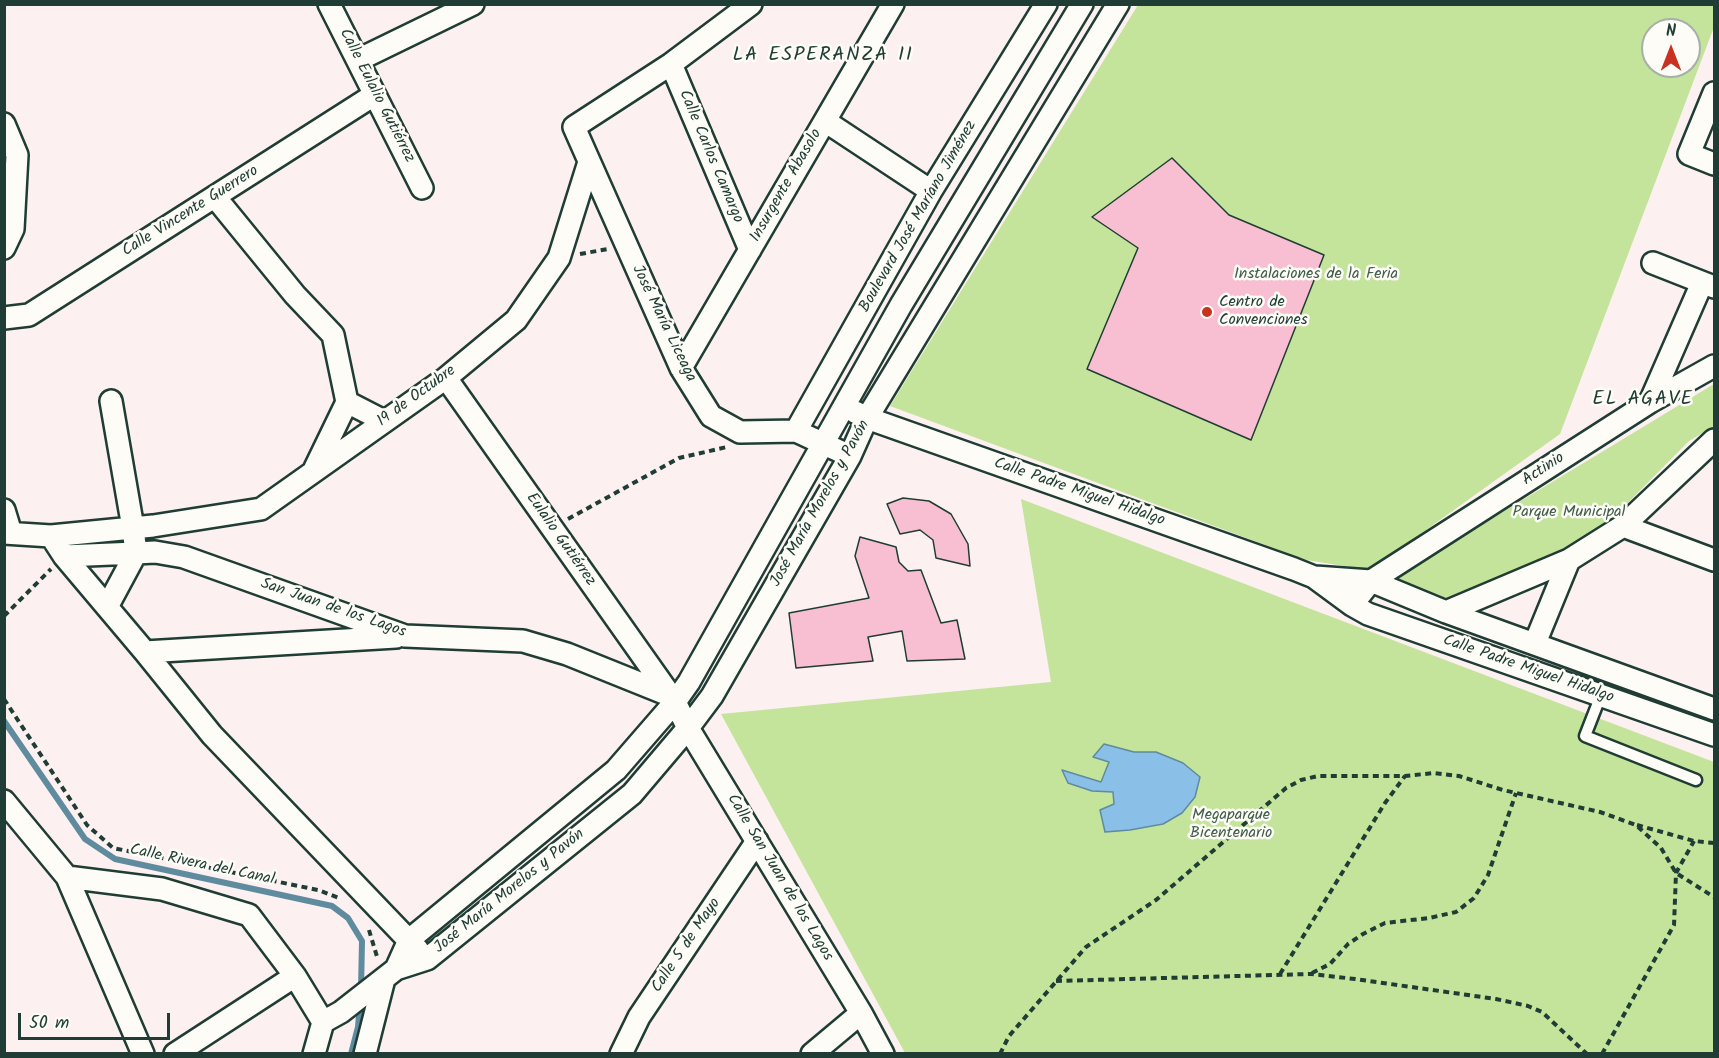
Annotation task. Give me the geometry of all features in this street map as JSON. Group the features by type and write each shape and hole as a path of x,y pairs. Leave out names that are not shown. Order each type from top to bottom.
{"street":[{"name":"Calle Eulalio Gutiérrez","path":"329,4 422,188"},
{"path":"358,60 473,4"},
{"path":"671,64 751,4"},
{"name":"Insurgente Abasolo","path":"681,368 893,4"},
{"name":"Boulevard José Maríano Jiménez","path":"796,431 931,191 1046,4"},
{"name":"José María Morelos y Pavón","path":"387,977 409,940 616,770 689,682 901,305 1082,4"},
{"name":"José María Morelos y Pavón","path":"387,977 427,959 632,794 688,728 712,696 850,456 867,418 1118,4"},
{"name":"José María Liceaga","path":"671,64 574,127 681,368 711,416 740,432 796,431 850,456"},
{"name":"Calle Carlos Camargo","path":"671,64 750,250"},
{"path":"1714,93 1689,154 1714,164"},
{"name":"Calle Vincente Guerrero","path":"4,318 29,315 374,96"},
{"path":"825,121 931,191"},
{"path":"4,124 17,155 13,229 4,248"},
{"name":"19 de Octubre","path":"8,533 51,536 143,527 261,509 446,378 516,320 559,258 589,162"},
{"path":"214,197 295,295 333,335 347,402 314,471"},
{"path":"1650,402 1708,285 1653,263"},
{"name":"Actinio","path":"1352,605 1371,581 1650,402 1714,366"},
{"name":"Eulalio Gutiérrez","path":"446,378 673,699"},
{"path":"107,607 136,553 143,527 111,401"},
{"path":"347,402 384,421"},
{"name":"Calle Padre Miguel Hidalgo","path":"845,406 867,418 1314,577 1371,581 1446,612 1714,709"},
{"path":"1446,612 1569,560 1623,526 1714,440"},
{"path":"4,510 8,533"},
{"path":"1623,526 1714,560"},
{"path":"51,536 64,556 145,651 212,735 427,959"},
{"name":"San Juan de los Lagos","path":"64,556 155,552 184,557 405,636 523,641 567,654 673,699"},
{"path":"1534,644 1569,560"},
{"name":"Calle Padre Miguel Hidalgo","path":"1314,577 1368,614 1714,735"},
{"path":"145,651 405,636"},
{"name":"Calle San Juan de los Lagos","path":"673,699 688,728 883,1053"},
{"path":"4,801 67,877 143,1053"},
{"name":"Calle 5 de Mayo","path":"621,1053 639,1017 757,841"},
{"name":"Calle Rivera del Canal","path":"67,877 162,889 249,915 295,976 332,1017"},
{"path":"175,1053 295,976"},
{"path":"314,1053 332,1017 387,977"},
{"path":"366,1053 387,977"},
{"path":"812,1053 861,1013"}],"lane":[{"path":"1601,695 1585,736 1696,780"}],"path":[{"path":"559,258 626,245"},
{"path":"552,529 679,458 732,446"},
{"path":"4,616 64,556"},
{"name":"Calle Rivera del Canal","path":"4,699 87,825 113,848 318,890 345,900"},
{"path":"1000,1053 1009,1036 1086,947 1156,900 1286,788 1301,780 1318,776 1405,776 1434,773 1459,776 1516,793 1600,812 1636,825 1694,841 1714,843"},
{"path":"1279,975 1385,803 1405,776"},
{"path":"1311,974 1330,964 1348,944 1363,933 1385,924 1456,912 1474,898 1488,875 1516,793"},
{"path":"1636,825 1661,848 1676,873 1714,897"},
{"path":"1602,1053 1674,925 1676,873 1694,841"},
{"path":"368,928 387,977"},
{"path":"1055,981 1311,974 1496,999 1528,1006 1542,1012 1587,1053"}],"green space":[{"name":"Instalaciones de la Feria","path":"1138,5 1714,5 1714,27 1701,61 1701,18 1641,18 1641,78 1695,78 1560,434 1370,570 1306,560 890,406"},
{"name":"Parque Municipal","path":"1714,384 1714,426 1689,441 1588,543 1445,601 1387,582"},
{"name":"Megaparque Bicentenario","path":"1021,499 1714,762 1714,1053 905,1053 721,714 1051,682"}],"water":[{"path":"1104,744 1134,752 1156,752 1183,763 1200,777 1195,797 1182,813 1163,824 1105,832 1100,810 1114,804 1113,792 1092,791 1068,783 1062,770 1101,782 1109,762 1093,757"}],"building":[{"name":"Centro de Convenciones","path":"1172,158 1229,215 1324,255 1251,440 1087,369 1138,248 1092,217"},
{"path":"903,498 929,501 951,514 968,544 970,566 936,558 933,540 920,530 900,534 887,504"},
{"path":"860,537 896,547 899,562 908,571 921,570 941,623 957,620 965,659 907,661 902,631 868,637 873,661 796,668 789,613 869,598 855,556"}],"waterway":[{"path":"4,721 85,839 115,859 332,906 348,918 362,941 361,990"},
{"path":"351,1054 358,1027 360,1003"}],"place":[{"name":"Centro de Convenciones","path":"1207,312"}],"district":[{"name":"LA ESPERANZA II","path":"823,57"},
{"name":"EL AGAVE","path":"1643,401"}]}
